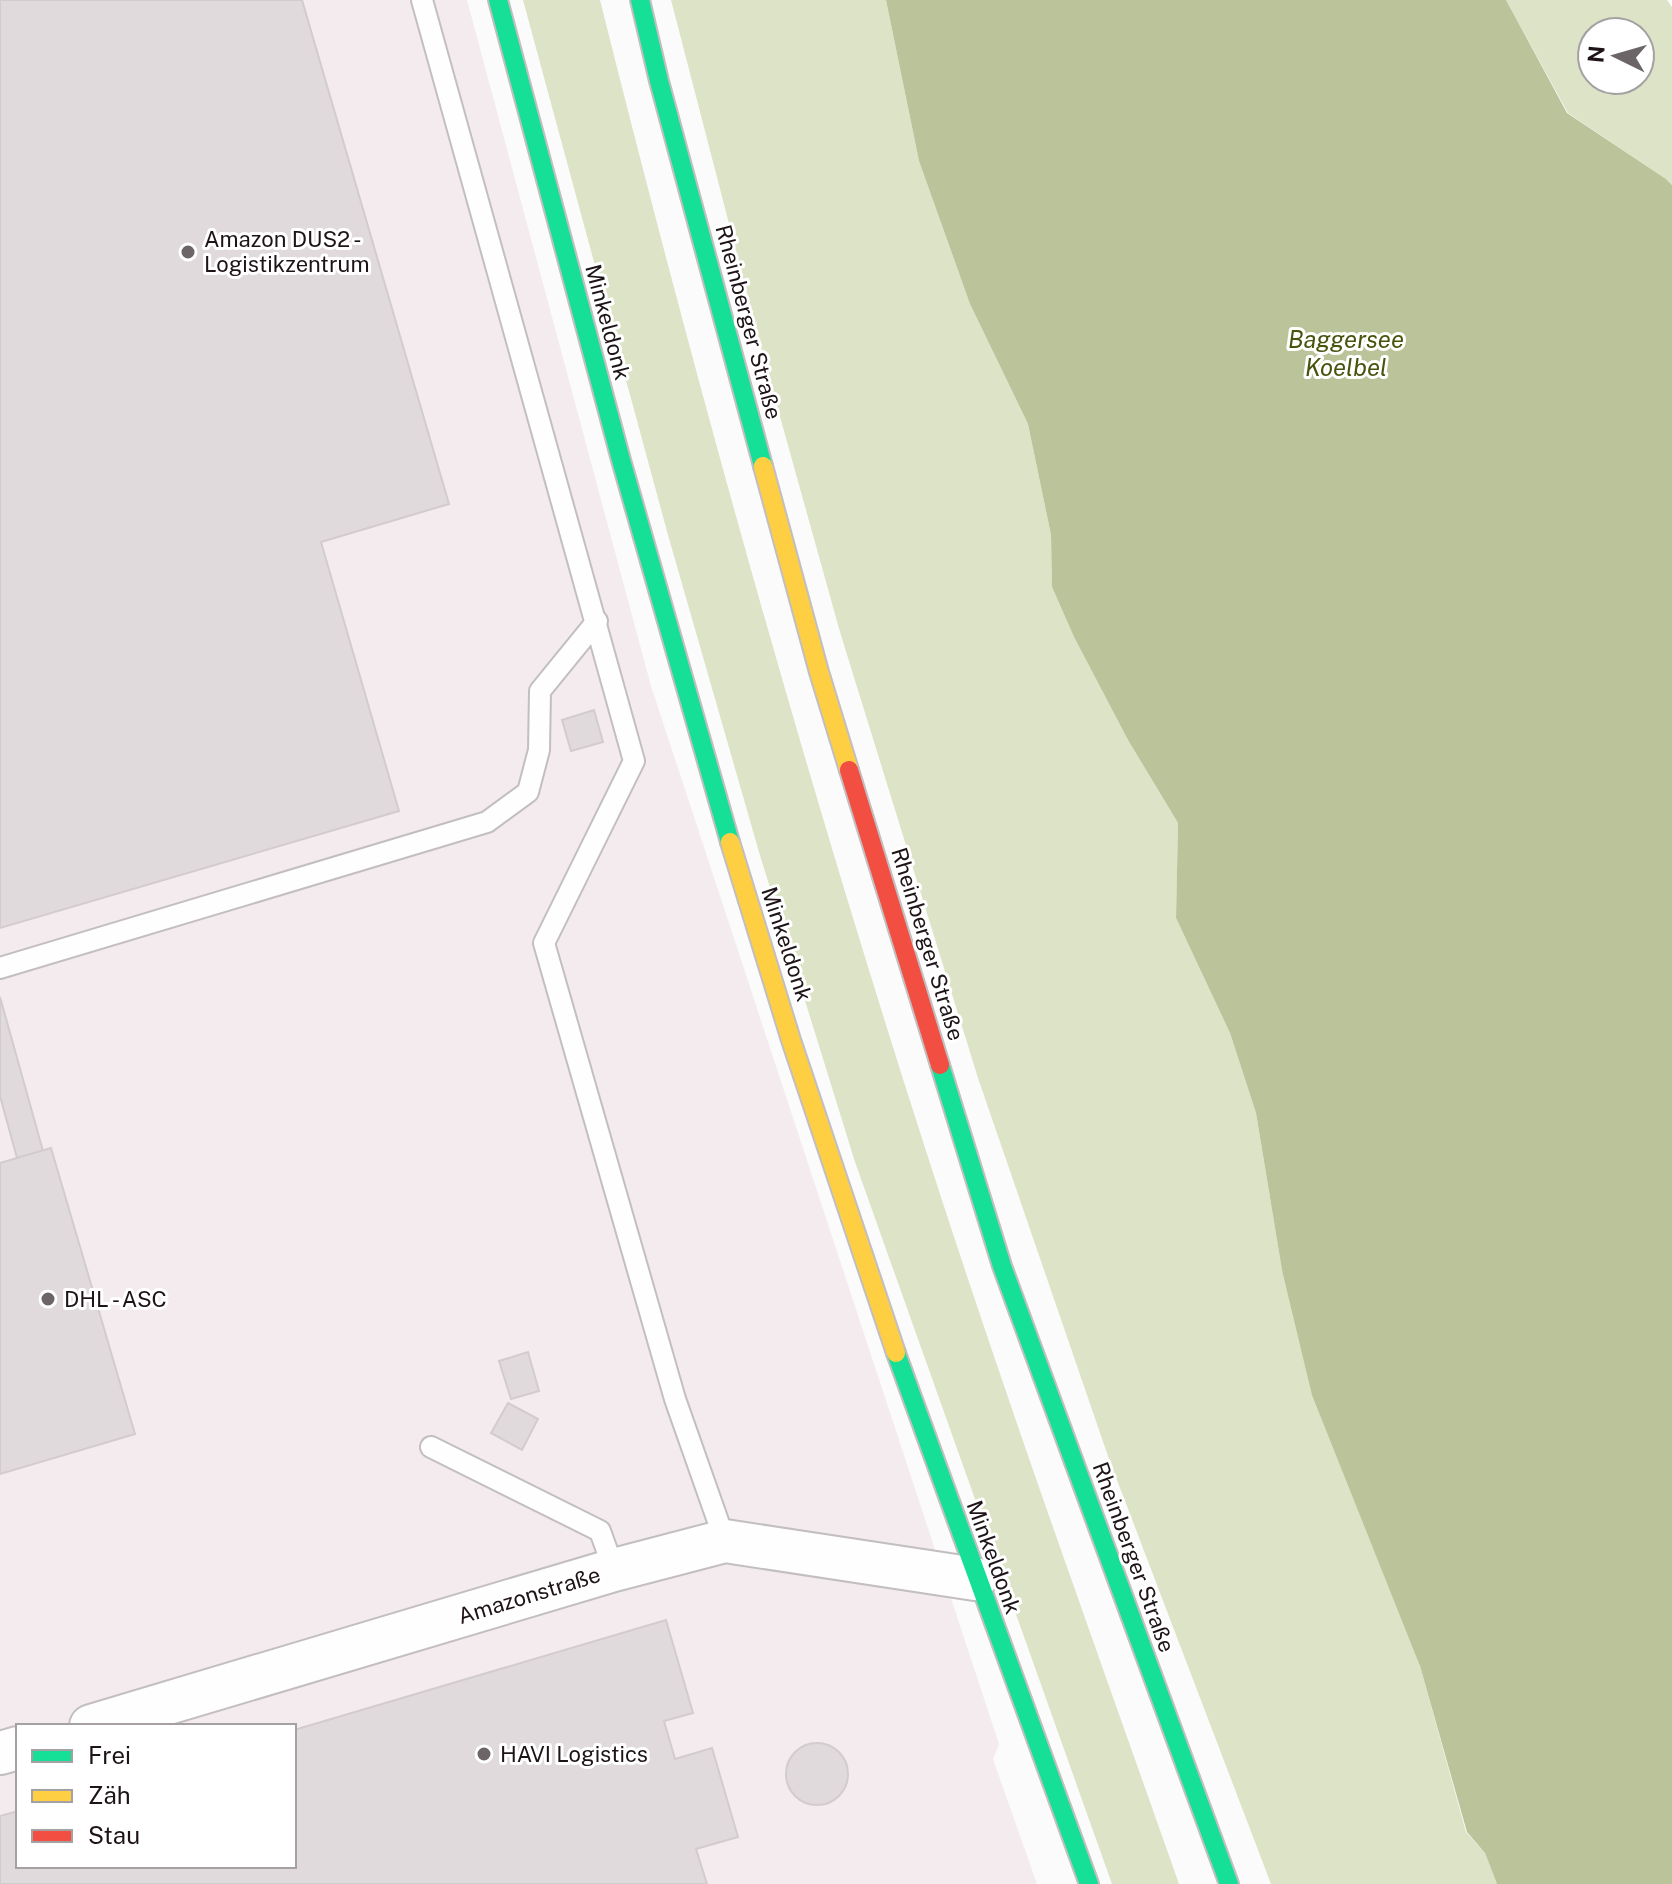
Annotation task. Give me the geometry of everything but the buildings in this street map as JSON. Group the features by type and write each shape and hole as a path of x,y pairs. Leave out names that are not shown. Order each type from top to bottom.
{"street":[{"name":"Minkeldonk","path":"498,0 628,489 753,919 836,1175 975,1579 1089,1884"},
{"name":"Rheinberger Straße","path":"640,0 659,81 819,672 1002,1266 1229,1884"},
{"name":"Amazonstraße","path":"98,1724 614,1570 725,1541 975,1579"}],"lane":[{"path":"422,0 634,761 544,943 675,1399 725,1541"},
{"path":"0,968 487,822 528,792 539,750 540,691 597,621"},
{"path":"431,1447 600,1531 614,1570"}],"shaded area":[{"path":"0,0 467,0 651,686 999,1744 993,1759 1037,1884 0,1884"},
{"path":"523,0 600,0 727,485 868,967 995,1360 1179,1884 1112,1884 855,1162 759,852 668,535"},
{"path":"671,0 886,0 919,161 970,304 1028,424 1051,535 1052,587 1074,637 1128,740 1178,823 1176,918 1230,1033 1256,1113 1282,1270 1420,1666 1466,1832 1485,1853 1497,1884 1271,1884 1109,1459 978,1078 840,632 767,370"},
{"path":"1506,0 1667,0 1672,7 1672,185 1568,113"}],"water":[{"name":"Baggersee Koelbel","path":"886,0 1506,0 1567,113 1672,185 1672,1884 1497,1884 1485,1853 1467,1832 1420,1666 1312,1395 1282,1270 1256,1113 1230,1033 1176,918 1178,823 1128,740 1074,637 1052,587 1051,535 1028,424 970,304 919,161"}],"traffic: fast":[{"path":"498,0 621,460 730,842"},
{"path":"640,0 763,466"},
{"path":"940,1065 1002,1266 1229,1884"},
{"path":"896,1353 1089,1884"}],"traffic: slow":[{"path":"763,466 849,770"},
{"path":"730,842 791,1040 896,1353"}],"traffic: jam":[{"path":"849,770 940,1065"}],"place":[{"name":"Amazon DUS2 - Logistikzentrum","path":"188,252"},
{"name":"DHL - ASC","path":"48,1299"},
{"name":"HAVI Logistics","path":"484,1754"}]}
